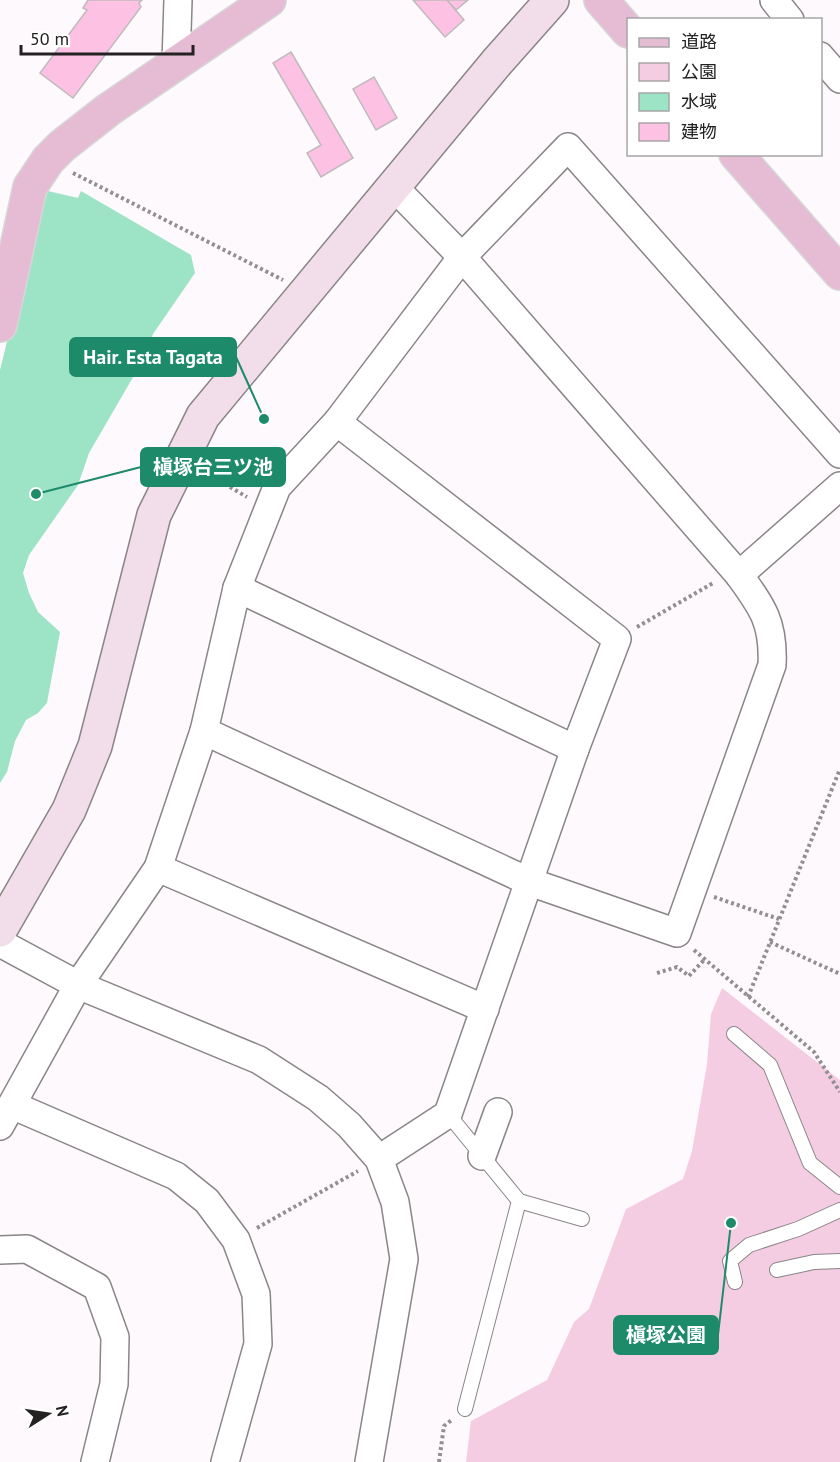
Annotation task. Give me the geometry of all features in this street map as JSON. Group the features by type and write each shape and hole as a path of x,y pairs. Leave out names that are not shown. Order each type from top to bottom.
{"main road":[{"path":"0,325 30,187 37,175 62,146 108,110 268,0"},
{"path":"601,0 627,30"},
{"path":"738,156 840,273"}],"street":[{"path":"176,63 178,0"},
{"path":"0,930 69,810 95,746 154,515 203,416 393,186 491,57 552,0"},
{"path":"774,0 788,18"},
{"path":"822,58 840,79"},
{"path":"225,1462 258,1344 256,1294 236,1240 207,1201 176,1176 6,1115 78,985 158,868 204,731 237,588 277,487 337,422 462,256 568,147 840,454"},
{"path":"204,731 530,882 677,933 772,665 773,646 762,607 737,573 462,256 393,186"},
{"path":"337,422 617,639 575,749 448,1114 379,1159"},
{"path":"737,573 840,486"},
{"path":"237,588 575,749"},
{"path":"158,868 485,1009"},
{"path":"0,943 78,985 259,1060 318,1098 349,1125 379,1159 395,1203 404,1259 369,1462"},
{"path":"482,1156 498,1112"},
{"path":"0,1250 27,1249 97,1287 115,1337 114,1384 95,1462"}],"lane":[{"path":"734,1034 770,1065 810,1163 840,1187"},
{"path":"448,1114 519,1200 582,1220"},
{"path":"465,1409 519,1200"},
{"path":"735,1282 730,1261 749,1245 798,1229 840,1210"},
{"path":"777,1270 814,1262 840,1261"}],"path":[{"path":"76,175 307,292"},
{"path":"182,458 268,510"},
{"path":"617,639 737,573"},
{"path":"748,997 840,769"},
{"path":"693,890 779,919"},
{"path":"677,933 704,960 814,1052 840,1092"},
{"path":"770,942 840,974"},
{"path":"657,973 677,967 689,976 704,960"},
{"path":"236,1240 379,1159"},
{"path":"439,1462 444,1426 465,1409"}],"green space":[{"path":"722,988 840,1080 840,1462 466,1462 471,1421 547,1380 574,1322 589,1309 626,1209 683,1179 692,1151 707,1064 711,1014"}],"water":[{"path":"48,191 78,198 81,191 191,255 195,273 153,334 143,360 89,453 78,485 29,555 23,573 29,593 38,612 60,632 47,703 38,713 26,720 15,741 7,772 0,783 0,370 37,220"}],"building":[{"path":"88,0 142,0 139,3 141,7 73,98 40,73 87,10 83,8"},
{"path":"413,0 447,0 464,20 445,37"},
{"path":"447,0 468,0 456,10"},
{"path":"291,52 353,158 321,177 307,153 321,145 273,63"},
{"path":"374,77 397,118 376,130 353,89"}],"place":[{"name":"Hair. Esta Tagata","path":"264,419"},
{"name":"槇塚台三ツ池","path":"36,494"},
{"name":"槇塚公園","path":"731,1223"}]}
